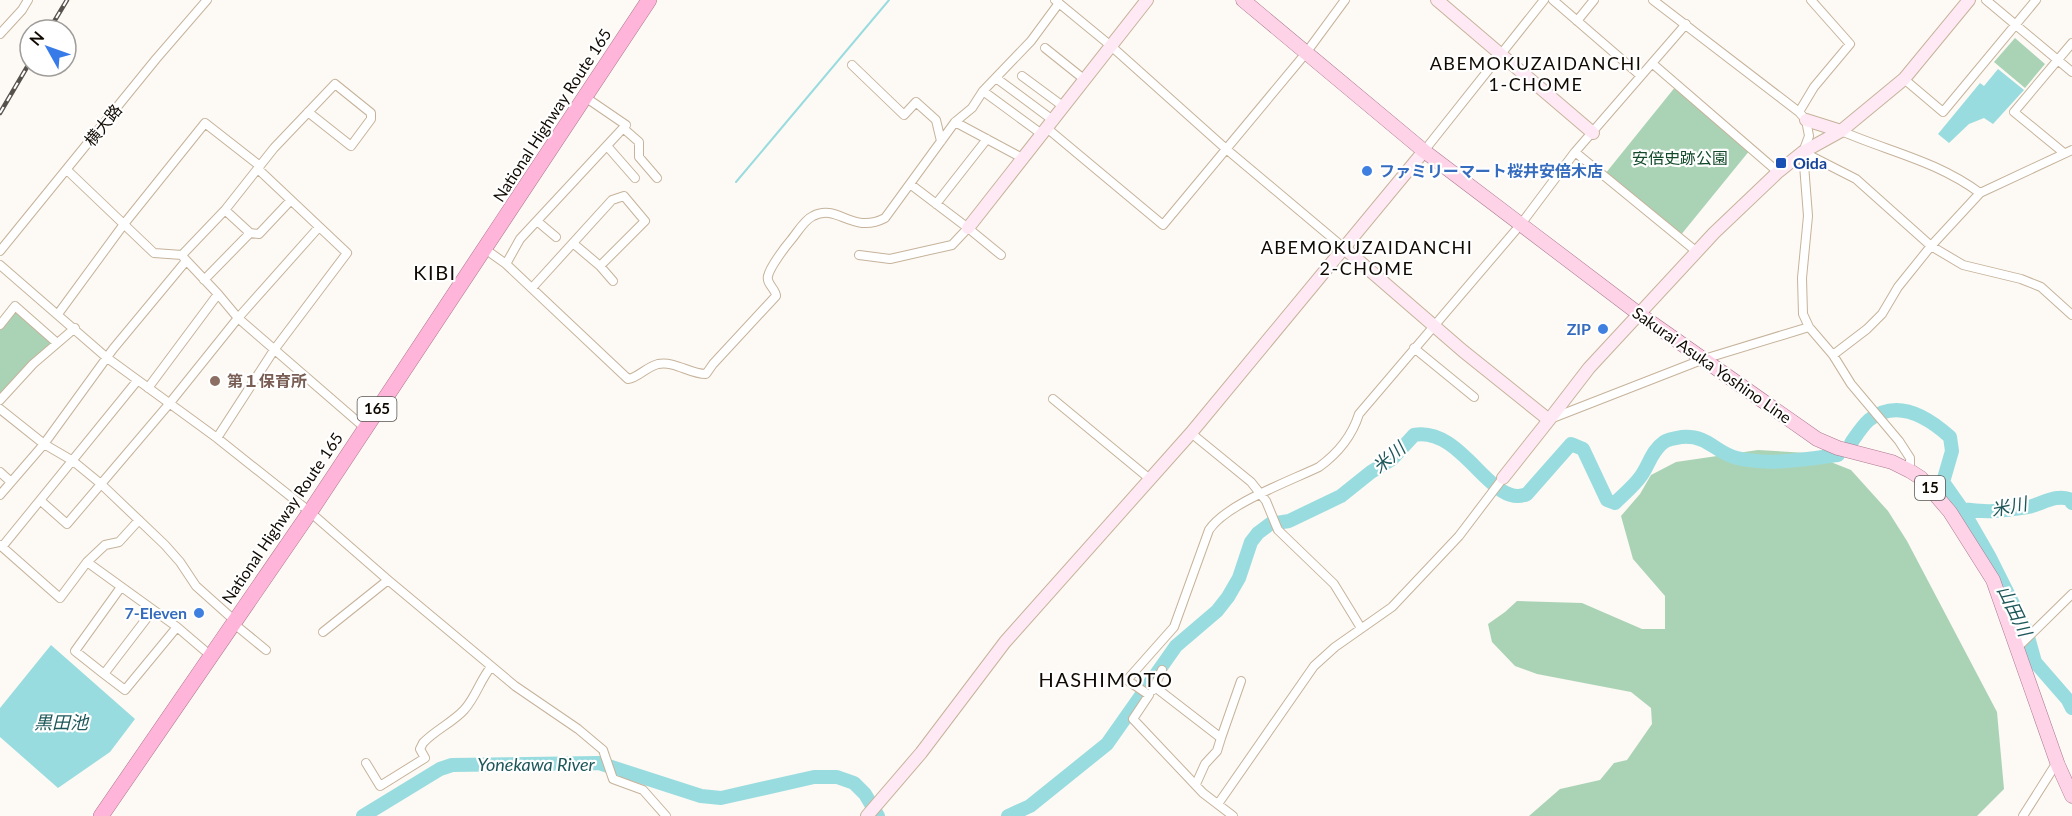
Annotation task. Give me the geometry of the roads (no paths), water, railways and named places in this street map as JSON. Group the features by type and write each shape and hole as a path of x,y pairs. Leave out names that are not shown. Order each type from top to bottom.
{"highway":[{"name":"National Highway Route 165","path":"101,816 310,512 650,0"}],"main road":[{"name":"Sakurai Asuka Yoshino Line","path":"1243,0 1424,151 1639,314 1817,439 1838,448 1892,462 1921,478 1943,503 1993,580 2058,765 2072,796"}],"street":[{"path":"0,34 28,0"},
{"name":"横大路","path":"0,251 156,58 207,0"},
{"path":"859,255 890,259 951,245 968,228 1024,159 1147,0"},
{"path":"996,78 1048,128 1163,225 1306,53 1345,0"},
{"path":"1437,0 1593,133"},
{"path":"869,815 921,753 1005,642 1191,433 1424,151 1544,0"},
{"path":"1553,0 1641,76"},
{"path":"1577,21 1594,0"},
{"path":"1653,0 1802,116 1936,166 1959,178 1980,193"},
{"path":"1811,0 1850,44 1814,87 1802,116 1809,136 1803,152 1808,216 1802,278 1803,314 1809,327 1833,355 1851,384 1899,441 1910,458 1910,471"},
{"path":"1218,804 1314,666 1335,647 1392,607 1459,536 1589,368 1714,233 1778,172 1803,152 1841,131 1904,79 1969,0"},
{"path":"1986,0 2072,72"},
{"path":"1904,79 1943,112 2036,0"},
{"path":"485,249 506,264 628,379 633,379 639,373 659,364 674,364 706,374 776,296 776,292 769,283 768,275 788,244 810,218 821,213 828,213 858,223 873,223 885,218 955,122 972,108 983,91 1031,41 1057,2 1111,46 1225,148 1433,325 1549,420"},
{"path":"1149,695 1127,680 1174,627 1209,530 1215,521 1262,494 1319,467 1330,459 1354,430 1359,414 1521,224 1575,153 1686,24"},
{"path":"1833,355 1867,329 1882,314 1898,287 1931,246 1980,193 2068,151 2014,112 2072,43"},
{"path":"1045,48 1085,80"},
{"path":"1653,64 1778,172"},
{"path":"852,65 904,115 916,102 936,120 941,141"},
{"path":"1022,76 1064,108"},
{"path":"0,495 44,444 106,357 274,147 335,84 371,113 371,119 351,146 308,112"},
{"path":"983,91 1048,128"},
{"path":"506,264 520,239 626,124 585,97"},
{"path":"955,122 1024,159"},
{"path":"58,314 124,224 205,123 259,168 347,253 274,350 217,438"},
{"path":"623,128 639,142 639,157 657,178"},
{"path":"936,204 987,139"},
{"path":"607,146 635,178"},
{"path":"1803,152 1856,179 1931,246 1963,265 2021,279 2041,287 2072,315"},
{"path":"1575,153 1697,252"},
{"path":"67,170 154,253 184,258 238,318 365,428"},
{"path":"910,184 1001,255"},
{"path":"532,288 612,200 624,196 645,221 600,266"},
{"path":"225,210 250,233 259,234 291,200"},
{"path":"537,221 556,237"},
{"path":"40,501 67,525 238,318 319,227"},
{"path":"204,280 250,233"},
{"path":"574,244 600,266 613,281"},
{"path":"0,265 106,357 217,438 310,512 491,667 578,729 603,750 613,779 643,790 666,816"},
{"path":"148,388 218,294"},
{"path":"0,325 15,306 57,343"},
{"path":"1549,420 1704,359 1809,327"},
{"path":"0,400 33,364 75,328"},
{"path":"1414,348 1474,397"},
{"path":"137,381 1,546 60,598 87,561 105,545 119,542 139,520"},
{"path":"1053,399 1150,480"},
{"path":"0,409 44,444 73,461 101,484 180,562 196,586 266,650"},
{"path":"1191,433 1251,482 1262,494 1278,530 1334,584 1361,628"},
{"path":"0,472 11,482"},
{"path":"87,561 177,627 211,656"},
{"path":"323,632 388,580"},
{"path":"122,587 75,651 125,690 177,627"},
{"path":"2017,648 2072,594"},
{"path":"104,674 153,610"},
{"path":"366,763 381,786 425,758 420,749 423,743 464,711 479,690 484,675 491,667"},
{"path":"1162,670 1155,687 1133,719 1196,784 1233,816"},
{"path":"1196,784 1205,764 1217,751 1241,681"},
{"path":"1155,687 1221,738"},
{"path":"2023,816 2054,767 2058,765"}],"water":[{"path":"1998,69 2024,90 1993,124 1984,118 1969,124 1949,143 1938,134 1980,83 1984,86"},
{"name":"黒田池","path":"51,645 135,719 110,752 58,788 0,737 0,708"}],"waterway":[{"path":"736,182 889,0"},
{"name":"山田川","path":"1851,443 1869,420 1880,414 1901,410 1922,417 1950,437 1952,451 1943,482 1962,509 1989,556 2026,630 2035,662 2068,700 2072,708"},
{"name":"米川","path":"1008,816 1030,806 1107,744 1176,646 1217,611 1228,597 1239,578 1251,542 1258,533 1270,524 1289,521 1341,496 1371,472 1392,459 1414,435 1431,436 1447,443 1462,454 1488,480 1514,496 1527,494 1571,444 1583,449 1607,500 1615,503 1638,480 1660,445 1675,438 1699,439 1729,456 1749,460 1787,461 1838,455"},
{"name":"米川","path":"1962,509 2010,510 2059,498 2069,499 2072,503"},
{"name":"Yonekawa River","path":"363,816 440,769 452,765 599,763 701,796 721,798 814,777 837,777 854,783 865,794 878,816"}],"railway":[{"path":"56,18 67,0"},
{"path":"0,113 21,78"}],"place":[{"name":"Oida","path":"1781,163"},
{"name":"ファミリーマート桜井安倍木店","path":"1367,171"},
{"name":"ZIP","path":"1603,329"},
{"name":"第１保育所","path":"215,381"},
{"name":"7-Eleven","path":"199,613"}],"district":[{"name":"ABEMOKUZAIDANCHI 1-CHOME","path":"1536,74"},
{"name":"ABEMOKUZAIDANCHI 2-CHOME","path":"1367,258"},
{"name":"KIBI","path":"435,273"},
{"name":"HASHIMOTO","path":"1106,680"}],"park label":[{"name":"安倍史跡公園","path":"1680,158"}]}
